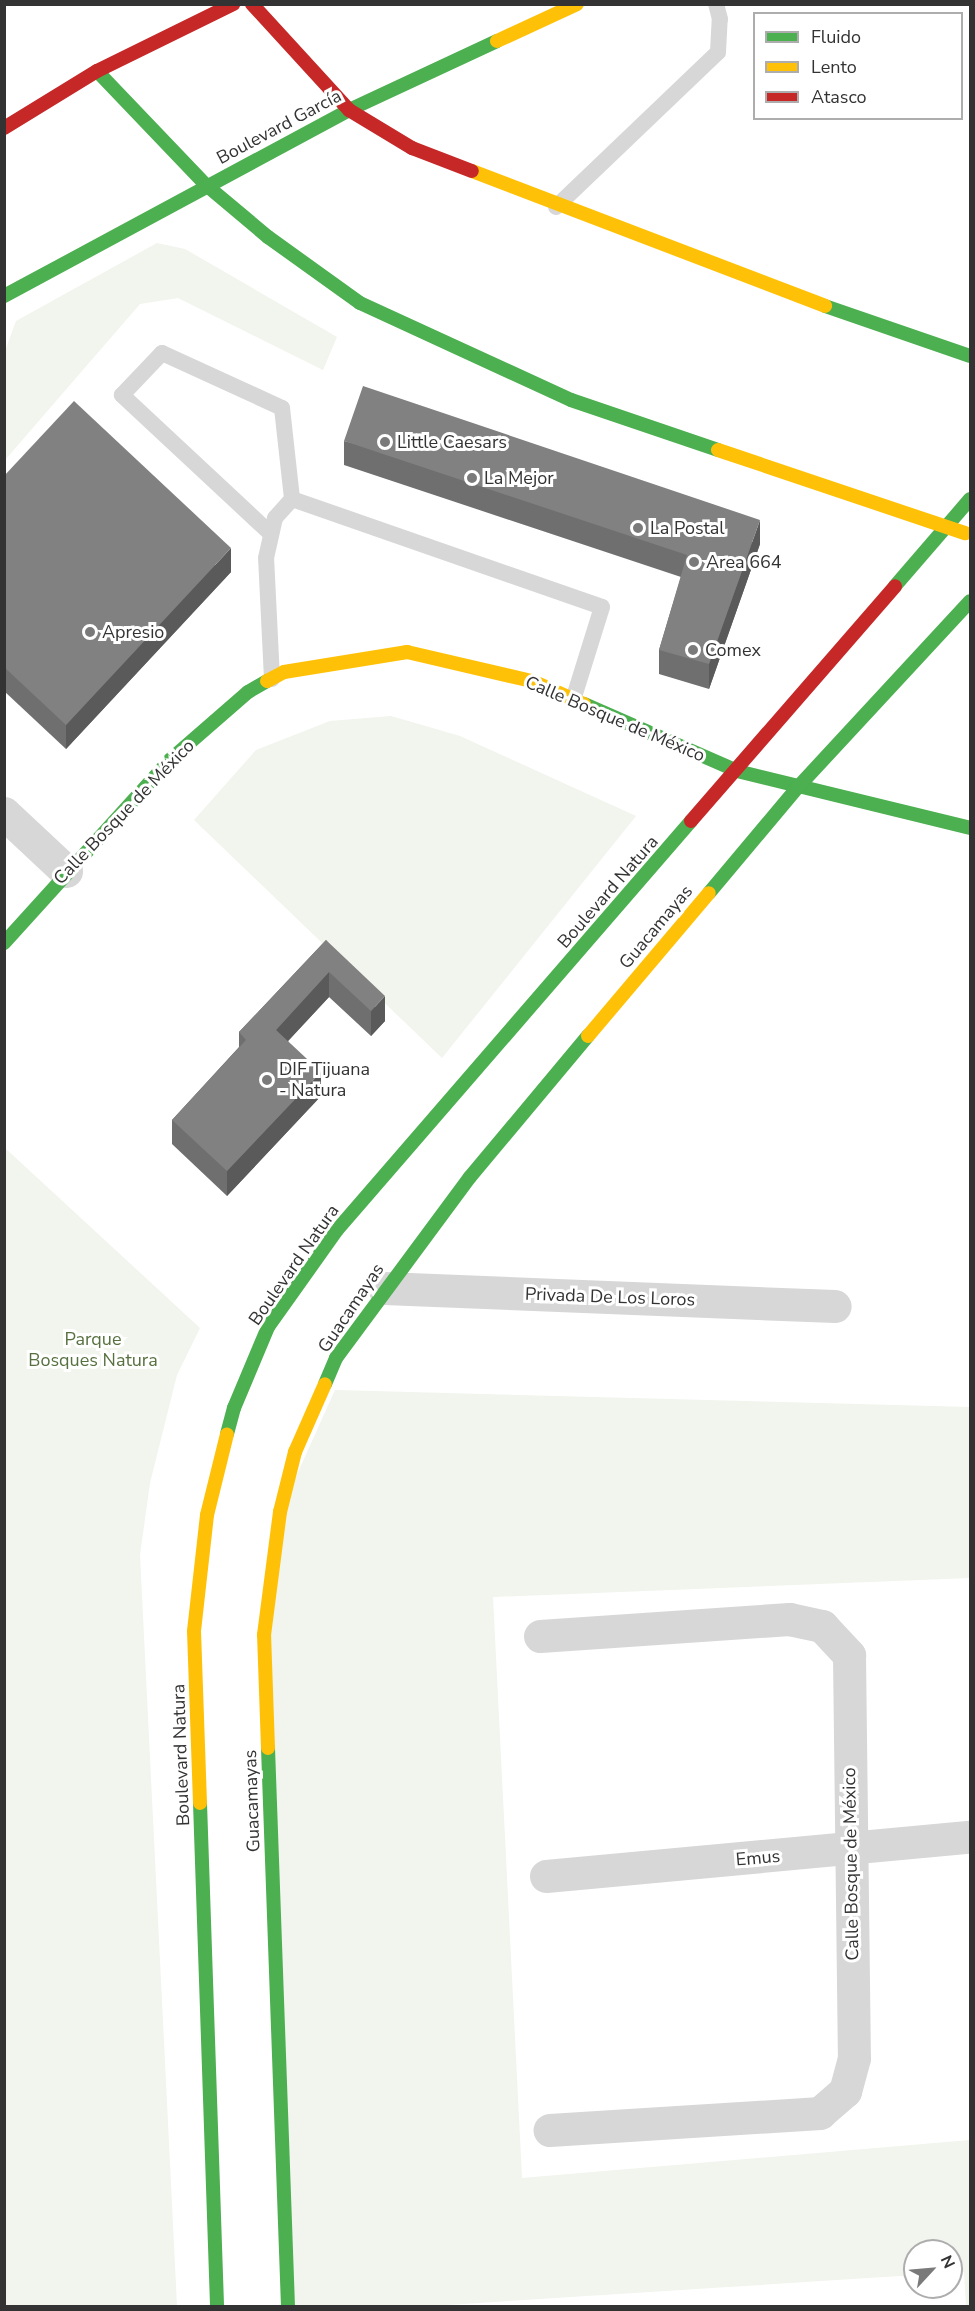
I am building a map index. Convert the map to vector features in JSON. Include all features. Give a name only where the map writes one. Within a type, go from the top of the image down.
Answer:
[{"type":"street","points":[[4,128],[97,71],[233,4]]},
{"type":"street","points":[[252,4],[349,110],[412,148],[556,207],[750,280],[970,356]]},
{"type":"street","name":"Boulevard García","points":[[4,296],[206,185],[349,110],[577,4]]},
{"type":"street","points":[[97,71],[206,185],[268,237],[360,303],[571,400],[946,528],[970,534]]},
{"type":"street","name":"Boulevard Natura","points":[[218,2307],[194,1631],[207,1515],[234,1408],[268,1327],[337,1230],[737,771],[970,499]]},
{"type":"street","name":"Guacamayas","points":[[288,2307],[264,1635],[280,1512],[295,1452],[336,1358],[384,1288],[470,1177],[798,787],[970,601]]},
{"type":"street","name":"Calle Bosque de México","points":[[4,943],[66,871],[171,759],[248,692],[284,672],[407,652],[532,681],[737,771],[970,828]]},
{"type":"street","points":[[4,813],[66,871]]},
{"type":"street","name":"Privada De Los Loros","points":[[384,1288],[835,1306]]},
{"type":"street","name":"Calle Bosque de México","points":[[540,1636],[789,1619],[822,1626],[849,1655],[854,2058],[845,2091],[820,2113],[550,2130]]},
{"type":"street","name":"Emus","points":[[546,1876],[850,1850],[970,1836]]},
{"type":"lane","points":[[556,207],[718,52],[720,19],[716,4]]},
{"type":"lane","points":[[271,534],[122,395],[162,353],[282,408],[292,499],[275,518],[266,558],[272,679]]},
{"type":"lane","points":[[292,499],[602,608],[573,700]]},
{"type":"green space","points":[[157,243],[185,249],[337,337],[323,370],[178,298],[140,304],[5,460],[5,351],[16,321]]},
{"type":"green space","points":[[391,716],[460,736],[636,816],[442,1058],[194,820],[256,750],[330,721]]},
{"type":"green space","name":"Parque Bosques Natura","points":[[5,1148],[200,1328],[177,1375],[150,1483],[140,1555],[177,2306],[5,2306]]},
{"type":"green space","points":[[335,1390],[970,1407],[970,1578],[493,1597],[522,2178],[970,2140],[970,2306],[966,2306],[963,2239],[903,2239],[903,2276],[432,2306],[288,2306],[264,1635],[280,1512]]},
{"type":"building","name":"Area 664","points":[[363,386],[760,520],[709,664],[659,650],[687,555],[344,441]]},
{"type":"building","name":"Apresio","points":[[74,401],[231,548],[66,725],[4,667],[4,476]]},
{"type":"building","points":[[326,940],[385,996],[371,1011],[329,972],[276,1030],[321,1072],[227,1171],[172,1120],[246,1040],[239,1032]]},
{"type":"traffic: fast","points":[[4,296],[349,110],[497,41]]},
{"type":"traffic: fast","points":[[97,71],[206,185],[268,237],[360,303],[571,400],[718,450]]},
{"type":"traffic: fast","points":[[825,306],[970,356]]},
{"type":"traffic: fast","points":[[895,586],[970,499]]},
{"type":"traffic: fast","points":[[709,893],[798,787],[970,601]]},
{"type":"traffic: fast","points":[[4,943],[171,759],[248,692],[267,681]]},
{"type":"traffic: fast","points":[[584,704],[737,771],[970,828]]},
{"type":"traffic: fast","points":[[227,1434],[234,1408],[268,1327],[337,1230],[691,821]]},
{"type":"traffic: fast","points":[[325,1384],[336,1358],[470,1177],[588,1036]]},
{"type":"traffic: fast","points":[[268,1748],[288,2306]]},
{"type":"traffic: fast","points":[[200,1803],[217,2306]]},
{"type":"traffic: slow","points":[[497,41],[577,4]]},
{"type":"traffic: slow","points":[[472,171],[825,306]]},
{"type":"traffic: slow","points":[[718,450],[965,533]]},
{"type":"traffic: slow","points":[[267,681],[284,672],[407,652],[532,681],[584,704]]},
{"type":"traffic: slow","points":[[588,1036],[709,893]]},
{"type":"traffic: slow","points":[[268,1748],[264,1635],[280,1512],[295,1452],[325,1384]]},
{"type":"traffic: slow","points":[[200,1803],[194,1631],[207,1515],[227,1434]]},
{"type":"traffic: jam","points":[[4,128],[97,71],[233,4]]},
{"type":"traffic: jam","points":[[252,4],[349,110],[412,148],[472,171]]},
{"type":"traffic: jam","points":[[691,821],[895,586]]},
{"type":"place","name":"Little Caesars","points":[[385,442]]},
{"type":"place","name":"La Mejor","points":[[472,478]]},
{"type":"place","name":"La Postal","points":[[638,528]]},
{"type":"place","name":"Area 664","points":[[694,562]]},
{"type":"place","name":"Apresio","points":[[90,632]]},
{"type":"place","name":"Comex","points":[[693,650]]},
{"type":"place","name":"DIF Tijuana - Natura","points":[[267,1080]]}]
